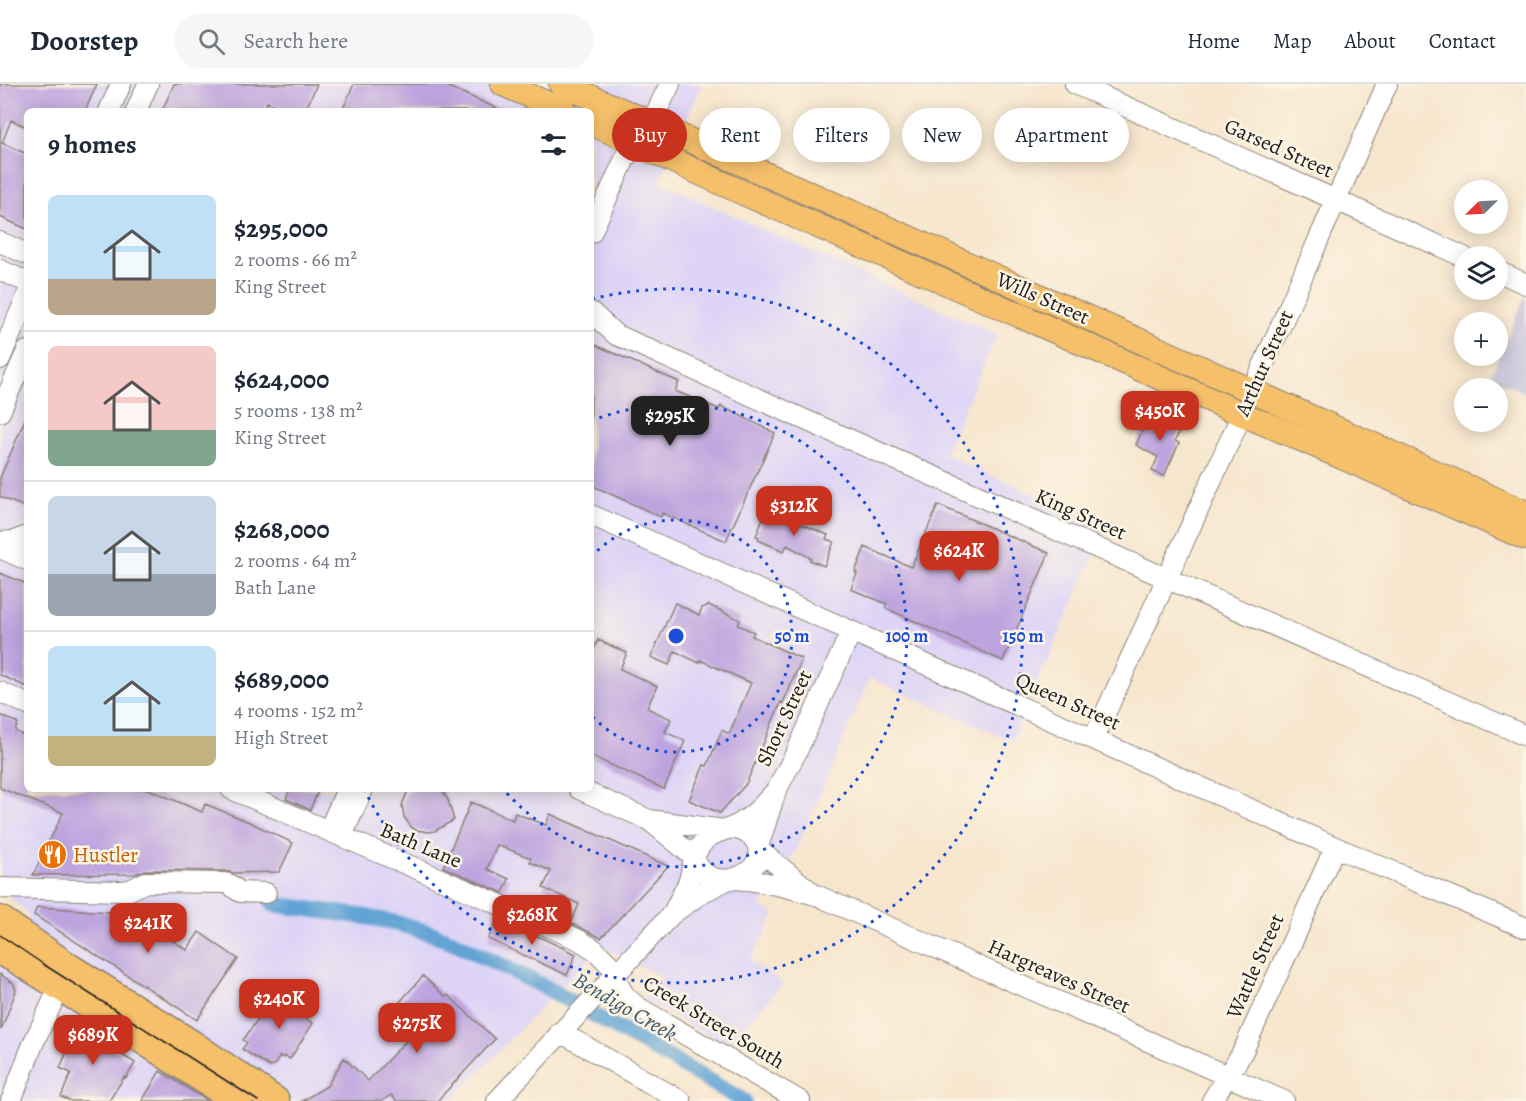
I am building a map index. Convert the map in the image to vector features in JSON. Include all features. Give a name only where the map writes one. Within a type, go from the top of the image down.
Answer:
[{"type":"highway","points":[[0,920],[64,977],[194,1060],[275,1101]]},
{"type":"highway","points":[[0,951],[64,977]]},
{"type":"highway","points":[[194,1060],[238,1101]]},
{"type":"main road","points":[[503,84],[557,108]]},
{"type":"main road","name":"Wills Street","points":[[561,84],[579,102],[612,112]]},
{"type":"main road","name":"Wills Street","points":[[594,124],[612,133]]},
{"type":"main road","name":"Wills Street","points":[[687,139],[1526,513]]},
{"type":"main road","name":"Wills Street","points":[[677,162],[1526,538]]},
{"type":"main road","name":"Arthur Street","points":[[1242,414],[1252,392]]},
{"type":"street","points":[[110,108],[121,84]]},
{"type":"street","points":[[137,108],[147,84]]},
{"type":"street","points":[[658,108],[670,84]]},
{"type":"street","name":"Garsed Street","points":[[1075,84],[1454,253]]},
{"type":"street","name":"Arthur Street","points":[[1252,392],[1387,84]]},
{"type":"street","points":[[594,226],[623,162]]},
{"type":"street","points":[[0,242],[24,253]]},
{"type":"street","points":[[0,270],[24,281]]},
{"type":"street","points":[[1508,276],[1526,284]]},
{"type":"street","points":[[0,359],[24,303]]},
{"type":"street","name":"King Street","points":[[594,315],[616,335],[802,419],[1526,736]]},
{"type":"street","name":"King Street","points":[[594,334],[616,335]]},
{"type":"street","points":[[0,412],[24,358]]},
{"type":"street","name":"Arthur Street","points":[[1094,738],[1242,414]]},
{"type":"street","name":"Queen Street","points":[[594,516],[1335,847],[1526,928]]},
{"type":"street","points":[[0,542],[24,537]]},
{"type":"street","points":[[0,548],[24,558]]},
{"type":"street","name":"Short Street","points":[[758,849],[776,791],[797,751],[851,632]]},
{"type":"street","points":[[0,692],[24,703]]},
{"type":"street","name":"Short Street","points":[[726,829],[746,820],[776,791]]},
{"type":"street","name":"Bath Lane","points":[[238,792],[579,940],[595,950],[616,974]]},
{"type":"street","points":[[586,792],[649,820],[694,858],[707,875],[716,879],[729,879]]},
{"type":"street","points":[[335,833],[356,793]]},
{"type":"street","points":[[356,793],[359,838],[364,846]]},
{"type":"street","points":[[497,1101],[672,914],[710,888],[751,870],[758,858],[758,849],[754,840],[739,829],[649,820]]},
{"type":"street","points":[[672,914],[689,881],[694,858],[700,845],[708,836],[726,829]]},
{"type":"street","name":"Wattle Street","points":[[1212,1101],[1244,1049],[1335,847]]},
{"type":"street","name":"Hargreaves Street","points":[[758,849],[816,895]]},
{"type":"street","name":"Hargreaves Street","points":[[729,879],[758,881],[816,895],[1284,1101]]},
{"type":"street","points":[[0,888],[122,891],[130,890],[146,882],[213,883],[229,884],[240,892],[266,893]]},
{"type":"street","name":"Creek Street South","points":[[616,974],[619,989],[624,996],[641,1009],[800,1101]]},
{"type":"street","points":[[11,1101],[33,1044],[64,977]]},
{"type":"street","points":[[565,1028],[681,1101]]},
{"type":"shaded area","points":[[0,84],[702,84],[687,118],[687,108],[612,108],[612,162],[668,162],[659,182],[997,335],[944,454],[1107,527],[1012,741],[870,678],[797,848],[760,906],[775,914],[750,961],[783,983],[727,1046],[642,999],[662,977],[601,946],[451,1101],[0,1101],[0,963],[29,915],[0,888]]},
{"type":"shaded area","points":[[1526,295],[1526,393],[1508,385],[1508,378],[1490,377],[1495,366],[1508,366],[1508,336]]},
{"type":"building","points":[[0,84],[97,84],[86,108],[24,108],[24,126],[11,120],[2,143],[24,153],[24,228],[0,217]]},
{"type":"building","points":[[174,84],[317,84],[306,108],[281,108],[267,102],[264,108],[163,108]]},
{"type":"building","points":[[354,84],[442,84],[496,108],[343,108]]},
{"type":"building","points":[[594,344],[679,382],[675,391],[719,409],[721,406],[775,433],[726,541],[662,513],[661,517],[594,486]]},
{"type":"building","points":[[1157,417],[1181,428],[1175,441],[1179,443],[1164,476],[1152,471],[1158,457],[1136,445],[1148,418],[1155,421]]},
{"type":"building","points":[[24,422],[24,507],[0,497],[0,478]]},
{"type":"building","points":[[938,505],[1049,553],[1003,661],[885,608],[887,604],[851,589],[865,547],[911,567]]},
{"type":"building","points":[[767,508],[828,535],[826,539],[834,542],[824,566],[787,545],[784,551],[758,540],[759,537],[756,536]]},
{"type":"building","points":[[0,573],[24,583],[24,686],[0,675]]},
{"type":"building","points":[[675,603],[699,615],[702,608],[709,605],[740,620],[738,625],[754,632],[752,636],[802,659],[746,784],[720,813],[689,800],[722,730],[729,734],[751,683],[675,651],[669,665],[651,657]]},
{"type":"building","points":[[598,640],[627,653],[620,669],[657,686],[647,708],[671,719],[665,732],[685,741],[664,789],[594,757],[594,649]]},
{"type":"building","points":[[0,715],[18,723],[15,731],[24,736],[24,792],[155,792],[202,812],[205,804],[293,843],[279,872],[146,870],[135,874],[33,875],[63,813],[0,788]]},
{"type":"building","points":[[289,792],[318,792],[310,810],[286,799]]},
{"type":"building","points":[[443,792],[454,820],[435,831],[416,830],[404,817],[402,805],[407,793]]},
{"type":"building","points":[[471,802],[513,820],[515,813],[546,825],[550,814],[668,866],[601,938],[571,923],[579,904],[543,888],[551,871],[530,862],[531,858],[497,845],[487,869],[509,879],[503,893],[443,867]]},
{"type":"building","points":[[37,907],[152,915],[147,924],[187,950],[199,932],[238,959],[197,1020],[34,915]]},
{"type":"building","points":[[498,918],[576,954],[567,975],[488,939]]},
{"type":"building","points":[[0,974],[14,984],[16,991],[1,1030]]},
{"type":"building","points":[[423,976],[446,997],[448,995],[495,1039],[437,1101],[397,1101],[391,1095],[382,1101],[302,1101],[327,1086],[344,1058],[368,1081],[421,1025],[398,1004]]},
{"type":"building","points":[[276,994],[297,1007],[304,996],[316,1004],[307,1020],[313,1023],[290,1059],[280,1056],[270,1067],[242,1049],[247,1043],[243,1040]]},
{"type":"building","points":[[84,1022],[110,1039],[106,1045],[135,1063],[109,1101],[71,1101],[61,1097],[71,1073],[60,1068],[72,1040],[67,1037],[71,1026]]},
{"type":"building","points":[[160,1071],[208,1101],[142,1101]]},
{"type":"waterway","name":"Bendigo Creek","points":[[273,904],[393,922],[456,943],[547,988],[744,1101]]},
{"type":"tram line","points":[[0,935],[258,1101]]},
{"type":"place","name":"Hustler","points":[[52,855]]}]
